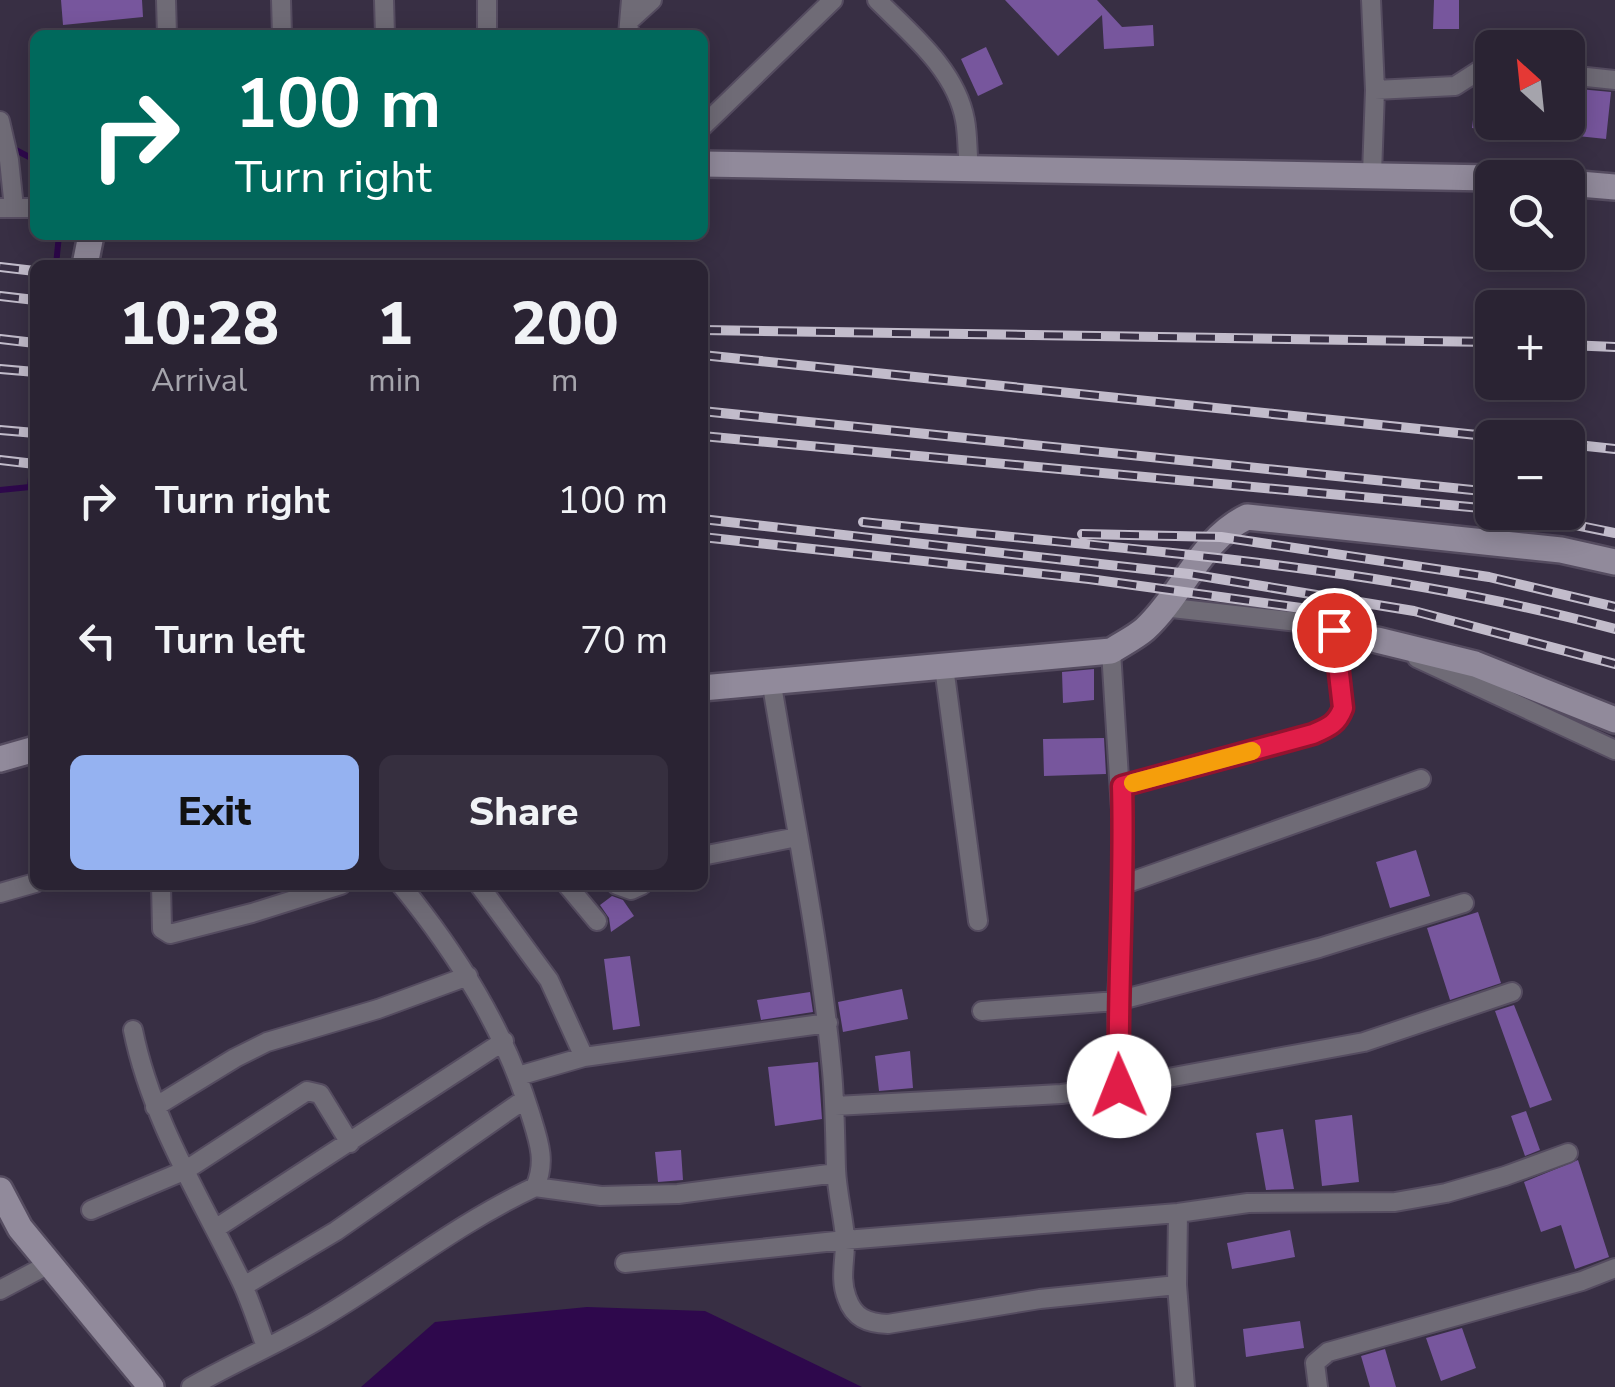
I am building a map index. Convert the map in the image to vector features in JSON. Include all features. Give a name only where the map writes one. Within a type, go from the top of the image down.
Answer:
[{"type":"street","points":[[166,0],[167,30]]},
{"type":"street","points":[[281,0],[282,30]]},
{"type":"street","points":[[384,0],[385,30]]},
{"type":"street","points":[[487,0],[487,30]]},
{"type":"street","points":[[629,28],[631,0]]},
{"type":"street","points":[[629,28],[652,0]]},
{"type":"street","points":[[708,122],[833,0]]},
{"type":"street","points":[[877,0],[930,54],[952,86],[965,121],[968,168]]},
{"type":"street","points":[[1371,0],[1375,90],[1372,174]]},
{"type":"street","points":[[1375,90],[1455,86],[1475,73]]},
{"type":"street","points":[[1585,77],[1615,80]]},
{"type":"street","points":[[0,121],[7,208]]},
{"type":"street","points":[[708,164],[1475,177]]},
{"type":"street","points":[[1585,184],[1615,187]]},
{"type":"street","points":[[708,687],[1112,651],[1144,630],[1232,524],[1247,517],[1561,550],[1615,562]]},
{"type":"street","points":[[1163,608],[1298,622],[1475,664],[1615,720]]},
{"type":"street","points":[[1122,786],[1332,726],[1343,708],[1334,630]]},
{"type":"street","points":[[1377,640],[1615,750]]},
{"type":"street","points":[[1112,651],[1122,786],[1119,1086]]},
{"type":"street","points":[[944,666],[978,921]]},
{"type":"street","points":[[772,679],[828,1023],[836,1106],[836,1173],[845,1240],[845,1293],[860,1318],[888,1324],[1040,1299],[1177,1285]]},
{"type":"street","points":[[0,759],[30,750]]},
{"type":"street","points":[[1122,885],[1420,780]]},
{"type":"street","points":[[708,855],[797,837]]},
{"type":"street","points":[[0,893],[30,884]]},
{"type":"street","points":[[161,890],[162,928],[170,934],[324,890]]},
{"type":"street","points":[[405,890],[468,976],[504,1041],[540,1148],[542,1172],[535,1187]]},
{"type":"street","points":[[483,890],[549,980],[584,1058]]},
{"type":"street","points":[[571,890],[597,921]]},
{"type":"street","points":[[982,1011],[1117,1002],[1319,948],[1464,903]]},
{"type":"street","points":[[155,1107],[267,1042],[378,1009],[468,976]]},
{"type":"street","points":[[836,1106],[1061,1094],[1119,1086],[1364,1042],[1512,992]]},
{"type":"street","points":[[518,1076],[584,1058],[828,1023]]},
{"type":"street","points":[[133,1030],[155,1107],[244,1286],[266,1347]]},
{"type":"street","points":[[215,1229],[504,1041]]},
{"type":"street","points":[[91,1210],[186,1170],[307,1091],[320,1094],[350,1143]]},
{"type":"street","points":[[244,1286],[336,1231],[525,1098]]},
{"type":"street","points":[[625,1263],[1282,1201],[1395,1202],[1490,1180],[1568,1153]]},
{"type":"street","points":[[191,1387],[314,1322],[489,1209],[535,1187],[601,1196],[678,1194],[836,1173]]},
{"type":"street","points":[[0,1190],[20,1228],[151,1387]]},
{"type":"street","points":[[1178,1212],[1179,1348],[1185,1387]]},
{"type":"street","points":[[0,1290],[50,1264]]},
{"type":"street","points":[[1318,1387],[1315,1363],[1328,1352],[1582,1281],[1615,1268]]},
{"type":"shaded area","points":[[587,1307],[705,1311],[862,1387],[361,1387],[435,1322]]},
{"type":"building","points":[[61,0],[142,0],[143,17],[63,25]]},
{"type":"building","points":[[1005,0],[1097,0],[1122,27],[1153,25],[1154,46],[1104,49],[1102,15],[1058,56]]},
{"type":"building","points":[[1434,0],[1459,0],[1459,29],[1433,29]]},
{"type":"building","points":[[986,47],[1003,84],[978,96],[961,59]]},
{"type":"building","points":[[1585,90],[1611,92],[1606,139],[1585,137]]},
{"type":"building","points":[[1094,669],[1094,700],[1063,703],[1062,672]]},
{"type":"building","points":[[1104,738],[1106,774],[1044,776],[1043,739]]},
{"type":"building","points":[[1416,850],[1430,896],[1390,908],[1376,862]]},
{"type":"building","points":[[612,896],[623,900],[634,916],[611,932],[609,918],[600,905]]},
{"type":"building","points":[[1478,912],[1501,983],[1450,1000],[1427,928]]},
{"type":"building","points":[[630,956],[640,1026],[613,1030],[604,959]]},
{"type":"building","points":[[902,989],[908,1019],[843,1032],[838,1002]]},
{"type":"building","points":[[810,992],[813,1012],[761,1020],[757,1000]]},
{"type":"building","points":[[1514,1005],[1552,1100],[1530,1108],[1495,1011]]},
{"type":"building","points":[[910,1051],[913,1088],[879,1091],[875,1056]]},
{"type":"building","points":[[818,1062],[822,1119],[775,1126],[768,1067]]},
{"type":"building","points":[[1526,1111],[1540,1150],[1525,1156],[1511,1116]]},
{"type":"building","points":[[1352,1115],[1359,1182],[1322,1186],[1315,1120]]},
{"type":"building","points":[[1283,1129],[1294,1189],[1266,1190],[1256,1133]]},
{"type":"building","points":[[681,1150],[683,1180],[658,1182],[655,1152]]},
{"type":"building","points":[[1578,1160],[1609,1257],[1575,1269],[1561,1225],[1541,1232],[1524,1182]]},
{"type":"building","points":[[1290,1230],[1295,1257],[1232,1269],[1227,1243]]},
{"type":"building","points":[[1300,1321],[1304,1348],[1246,1357],[1243,1329]]},
{"type":"building","points":[[1462,1328],[1476,1368],[1441,1381],[1426,1338]]},
{"type":"building","points":[[1385,1349],[1396,1387],[1370,1387],[1361,1356]]},
{"type":"waterway","points":[[10,147],[30,157]]},
{"type":"waterway","points":[[56,260],[58,240]]},
{"type":"waterway","points":[[0,490],[30,487]]},
{"type":"railway","points":[[0,267],[30,270]]},
{"type":"railway","points":[[0,296],[30,299]]},
{"type":"railway","points":[[708,330],[1475,342]]},
{"type":"railway","points":[[0,339],[30,342]]},
{"type":"railway","points":[[1585,346],[1615,347]]},
{"type":"railway","points":[[708,356],[1475,435]]},
{"type":"railway","points":[[0,369],[30,372]]},
{"type":"railway","points":[[708,412],[1475,490]]},
{"type":"railway","points":[[0,430],[30,433]]},
{"type":"railway","points":[[708,437],[1475,507]]},
{"type":"railway","points":[[1585,446],[1615,449]]},
{"type":"railway","points":[[0,460],[30,463]]},
{"type":"railway","points":[[708,520],[1189,574],[1414,611],[1615,664]]},
{"type":"railway","points":[[863,522],[1336,573],[1430,588],[1615,629]]},
{"type":"railway","points":[[1585,527],[1615,533]]},
{"type":"railway","points":[[1082,534],[1221,537],[1489,577],[1615,607]]},
{"type":"railway","points":[[708,538],[1089,579],[1338,613]]},
{"type":"slow traffic","points":[[1133,783],[1252,751]]},
{"type":"route","points":[[1119,1086],[1122,786],[1332,726],[1343,708],[1334,630]]}]
